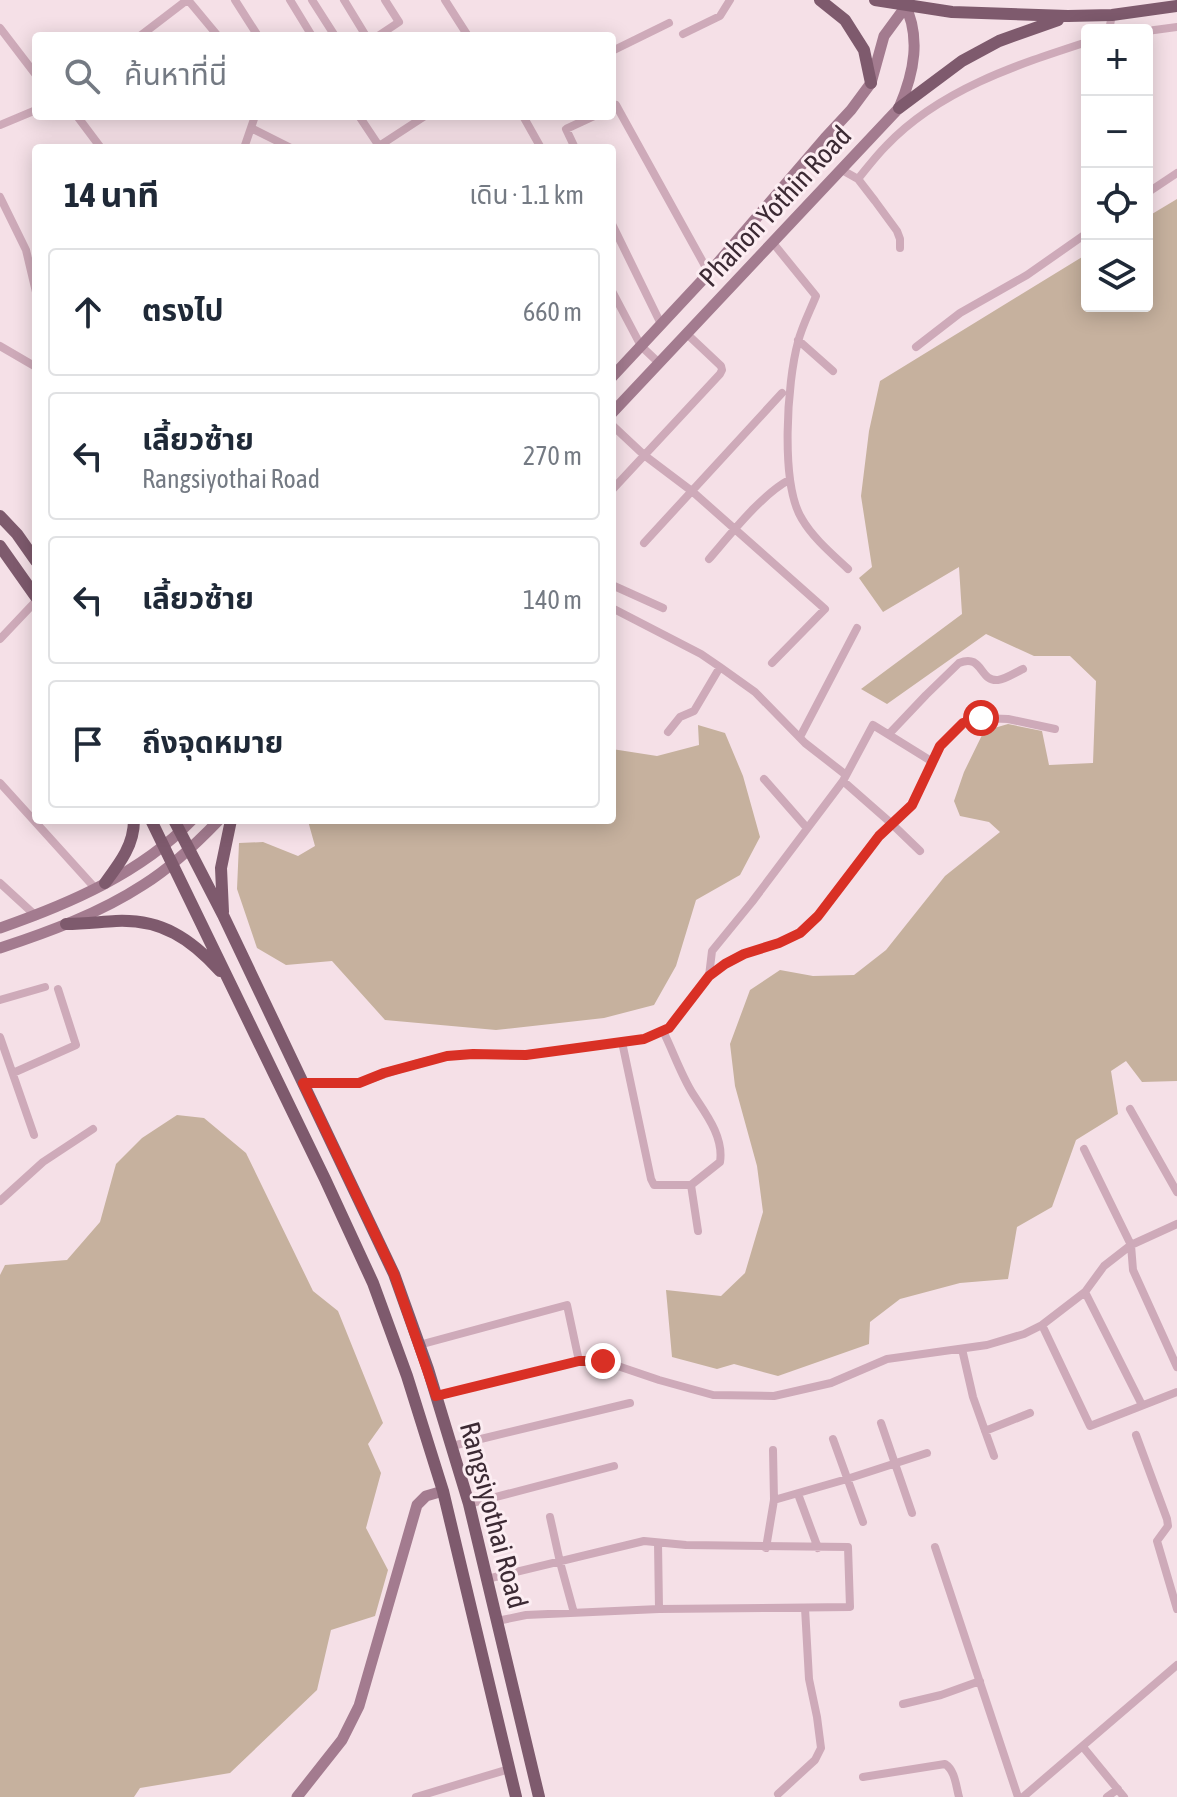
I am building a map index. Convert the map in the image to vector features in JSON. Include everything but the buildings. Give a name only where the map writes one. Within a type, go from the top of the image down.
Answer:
[{"type":"main road","points":[[820,0],[845,20],[852,30],[864,50],[871,83]]},
{"type":"main road","points":[[875,0],[906,2],[952,12],[1068,16],[1112,15],[1177,6]]},
{"type":"main road","name":"Phahon Yothin Road","points":[[616,373],[709,273],[851,110],[871,83],[884,36],[906,2]]},
{"type":"main road","name":"Phahon Yothin Road","points":[[616,409],[899,108],[915,60],[913,26],[906,2]]},
{"type":"main road","points":[[899,108],[974,54],[999,41],[1068,16]]},
{"type":"main road","points":[[0,516],[32,555]]},
{"type":"main road","points":[[0,547],[32,593]]},
{"type":"main road","points":[[100,886],[119,864],[133,839],[134,824]]},
{"type":"main road","name":"Rangsiyothai Road","points":[[153,824],[373,1283],[407,1376],[443,1491],[516,1797]]},
{"type":"main road","name":"Rangsiyothai Road","points":[[176,824],[223,915],[394,1274],[469,1504],[539,1797]]},
{"type":"main road","points":[[0,928],[36,916],[131,870],[164,847],[188,824]]},
{"type":"main road","points":[[0,948],[66,924],[141,886],[189,851],[215,824]]},
{"type":"main road","points":[[223,915],[221,868],[230,824]]},
{"type":"main road","points":[[66,924],[119,921],[167,928],[203,953],[230,982]]},
{"type":"main road","points":[[297,1797],[342,1740],[359,1706],[417,1505],[426,1496],[443,1491]]},
{"type":"main road","points":[[498,1721],[520,1716]]},
{"type":"street","points":[[170,0],[177,8]]},
{"type":"street","points":[[145,32],[188,0],[215,32]]},
{"type":"street","points":[[235,0],[255,32]]},
{"type":"street","points":[[290,0],[310,32]]},
{"type":"street","points":[[312,0],[332,32]]},
{"type":"street","points":[[344,0],[364,32]]},
{"type":"street","points":[[384,32],[399,22],[385,0]]},
{"type":"street","points":[[445,0],[462,32]]},
{"type":"street","points":[[683,34],[720,16],[730,0]]},
{"type":"street","points":[[1110,24],[1112,15]]},
{"type":"street","points":[[616,49],[669,23]]},
{"type":"street","points":[[1153,30],[1177,27]]},
{"type":"street","points":[[0,28],[32,70]]},
{"type":"street","points":[[858,179],[887,145],[923,114],[957,93],[1021,64],[1081,44]]},
{"type":"street","points":[[616,105],[709,273]]},
{"type":"street","points":[[0,125],[32,112]]},
{"type":"street","points":[[80,120],[98,144]]},
{"type":"street","points":[[245,144],[254,120]]},
{"type":"street","points":[[362,120],[377,144]]},
{"type":"street","points":[[383,144],[419,120]]},
{"type":"street","points":[[525,120],[539,144]]},
{"type":"street","points":[[573,144],[566,129],[585,120]]},
{"type":"street","points":[[251,128],[283,144]]},
{"type":"street","points":[[842,170],[858,179],[897,231],[900,248]]},
{"type":"street","points":[[1153,189],[1177,173]]},
{"type":"street","points":[[0,197],[26,250],[32,275]]},
{"type":"street","points":[[616,232],[661,324]]},
{"type":"street","points":[[916,347],[960,313],[1027,275],[1081,237]]},
{"type":"street","points":[[773,243],[816,296],[798,340],[789,400],[789,480],[802,520],[848,569]]},
{"type":"street","points":[[616,299],[641,346],[659,363]]},
{"type":"street","points":[[616,486],[722,370],[715,358],[687,334]]},
{"type":"street","points":[[798,340],[833,371]]},
{"type":"street","points":[[0,346],[32,365]]},
{"type":"street","points":[[644,543],[782,393]]},
{"type":"street","points":[[616,429],[825,609],[772,663]]},
{"type":"street","points":[[709,559],[778,486],[789,480]]},
{"type":"street","points":[[616,587],[663,608]]},
{"type":"street","points":[[0,639],[32,603]]},
{"type":"street","points":[[616,610],[701,654],[755,692],[920,851]]},
{"type":"street","points":[[800,737],[857,628]]},
{"type":"street","points":[[889,734],[959,663],[974,661],[994,680],[1023,669]]},
{"type":"street","points":[[668,732],[680,717],[694,711],[720,667]]},
{"type":"street","points":[[303,1083],[359,1083],[447,1056],[526,1055],[644,1039],[663,1031],[669,1028],[709,976],[725,964],[800,933],[818,916],[879,836],[912,805],[940,746],[963,723],[981,718],[1008,719],[1055,729]]},
{"type":"street","points":[[709,976],[712,951],[845,778],[873,725],[931,761]]},
{"type":"street","points":[[764,779],[807,828]]},
{"type":"street","points":[[0,783],[32,816]]},
{"type":"street","points":[[40,824],[100,886]]},
{"type":"street","points":[[0,883],[36,916]]},
{"type":"street","points":[[0,1000],[45,987]]},
{"type":"street","points":[[13,1073],[76,1045],[58,989]]},
{"type":"street","points":[[622,1042],[651,1179],[654,1185],[691,1185],[720,1162],[721,1153],[712,1121],[693,1093],[663,1031]]},
{"type":"street","points":[[0,1037],[34,1135]]},
{"type":"street","points":[[1130,1109],[1177,1192]]},
{"type":"street","points":[[0,1201],[43,1162],[93,1129]]},
{"type":"street","points":[[1084,1149],[1131,1245],[1133,1270],[1177,1367]]},
{"type":"street","points":[[691,1185],[698,1231]]},
{"type":"street","points":[[436,1396],[579,1361],[603,1361],[713,1395],[774,1396],[831,1383],[887,1359],[987,1345],[1024,1334],[1042,1325],[1085,1292],[1104,1266],[1131,1245],[1177,1224]]},
{"type":"street","points":[[1085,1292],[1142,1405]]},
{"type":"street","points":[[419,1345],[567,1305],[579,1361]]},
{"type":"street","points":[[1042,1325],[1090,1426],[1177,1392]]},
{"type":"street","points":[[962,1349],[973,1397],[994,1456]]},
{"type":"street","points":[[452,1446],[630,1403]]},
{"type":"street","points":[[985,1431],[1030,1413]]},
{"type":"street","points":[[881,1423],[912,1513]]},
{"type":"street","points":[[1136,1435],[1167,1519],[1168,1526],[1157,1541],[1177,1609]]},
{"type":"street","points":[[833,1439],[863,1522]]},
{"type":"street","points":[[766,1548],[774,1500],[773,1450]]},
{"type":"street","points":[[774,1500],[927,1453]]},
{"type":"street","points":[[469,1504],[614,1466]]},
{"type":"street","points":[[798,1494],[818,1548]]},
{"type":"street","points":[[550,1517],[574,1613]]},
{"type":"street","points":[[487,1579],[644,1541],[766,1548],[848,1547],[850,1607],[659,1609],[526,1615],[497,1621]]},
{"type":"street","points":[[658,1543],[659,1609]]},
{"type":"street","points":[[935,1547],[1020,1797],[1177,1665]]},
{"type":"street","points":[[778,1794],[815,1760],[821,1748],[809,1679],[805,1608]]},
{"type":"street","points":[[903,1704],[980,1681]]},
{"type":"street","points":[[1083,1747],[1124,1797]]},
{"type":"street","points":[[863,1777],[945,1764],[952,1771],[959,1797]]},
{"type":"street","points":[[416,1797],[509,1769]]},
{"type":"street","points":[[1107,1797],[1118,1789]]},
{"type":"shaded area","points":[[1177,199],[1177,1081],[1142,1082],[1126,1061],[1111,1071],[1118,1114],[1076,1140],[1052,1207],[1017,1227],[1008,1279],[960,1283],[900,1299],[870,1322],[869,1344],[778,1376],[734,1364],[717,1369],[672,1357],[666,1290],[721,1296],[745,1273],[763,1212],[757,1166],[735,1086],[730,1044],[750,990],[780,970],[813,976],[854,975],[886,950],[945,876],[1000,832],[989,822],[960,816],[954,801],[984,731],[1008,724],[1042,731],[1049,765],[1093,763],[1096,681],[1070,656],[1034,656],[986,634],[887,704],[861,689],[962,614],[959,567],[883,612],[859,578],[872,567],[861,496],[869,431],[880,381],[1081,258],[1081,312],[1153,312],[1153,213]]},
{"type":"shaded area","points":[[698,725],[725,733],[743,776],[760,837],[740,875],[696,900],[676,966],[654,1005],[604,1018],[496,1030],[385,1020],[332,961],[286,965],[257,948],[237,889],[239,843],[263,842],[298,856],[315,846],[309,824],[616,824],[616,750],[657,756],[699,745]]},
{"type":"shaded area","points":[[177,1115],[204,1118],[246,1153],[313,1291],[338,1311],[383,1423],[368,1444],[381,1473],[366,1528],[388,1570],[375,1616],[331,1630],[317,1690],[230,1773],[140,1788],[134,1797],[0,1797],[0,1275],[5,1265],[67,1260],[100,1222],[116,1164],[142,1138]]},
{"type":"route","points":[[603,1361],[579,1361],[436,1396],[394,1274],[303,1083],[359,1083],[447,1056],[526,1055],[644,1039],[669,1028],[709,976],[744,954],[800,933],[818,916],[879,836],[912,805],[940,746],[963,723],[981,718]]}]
